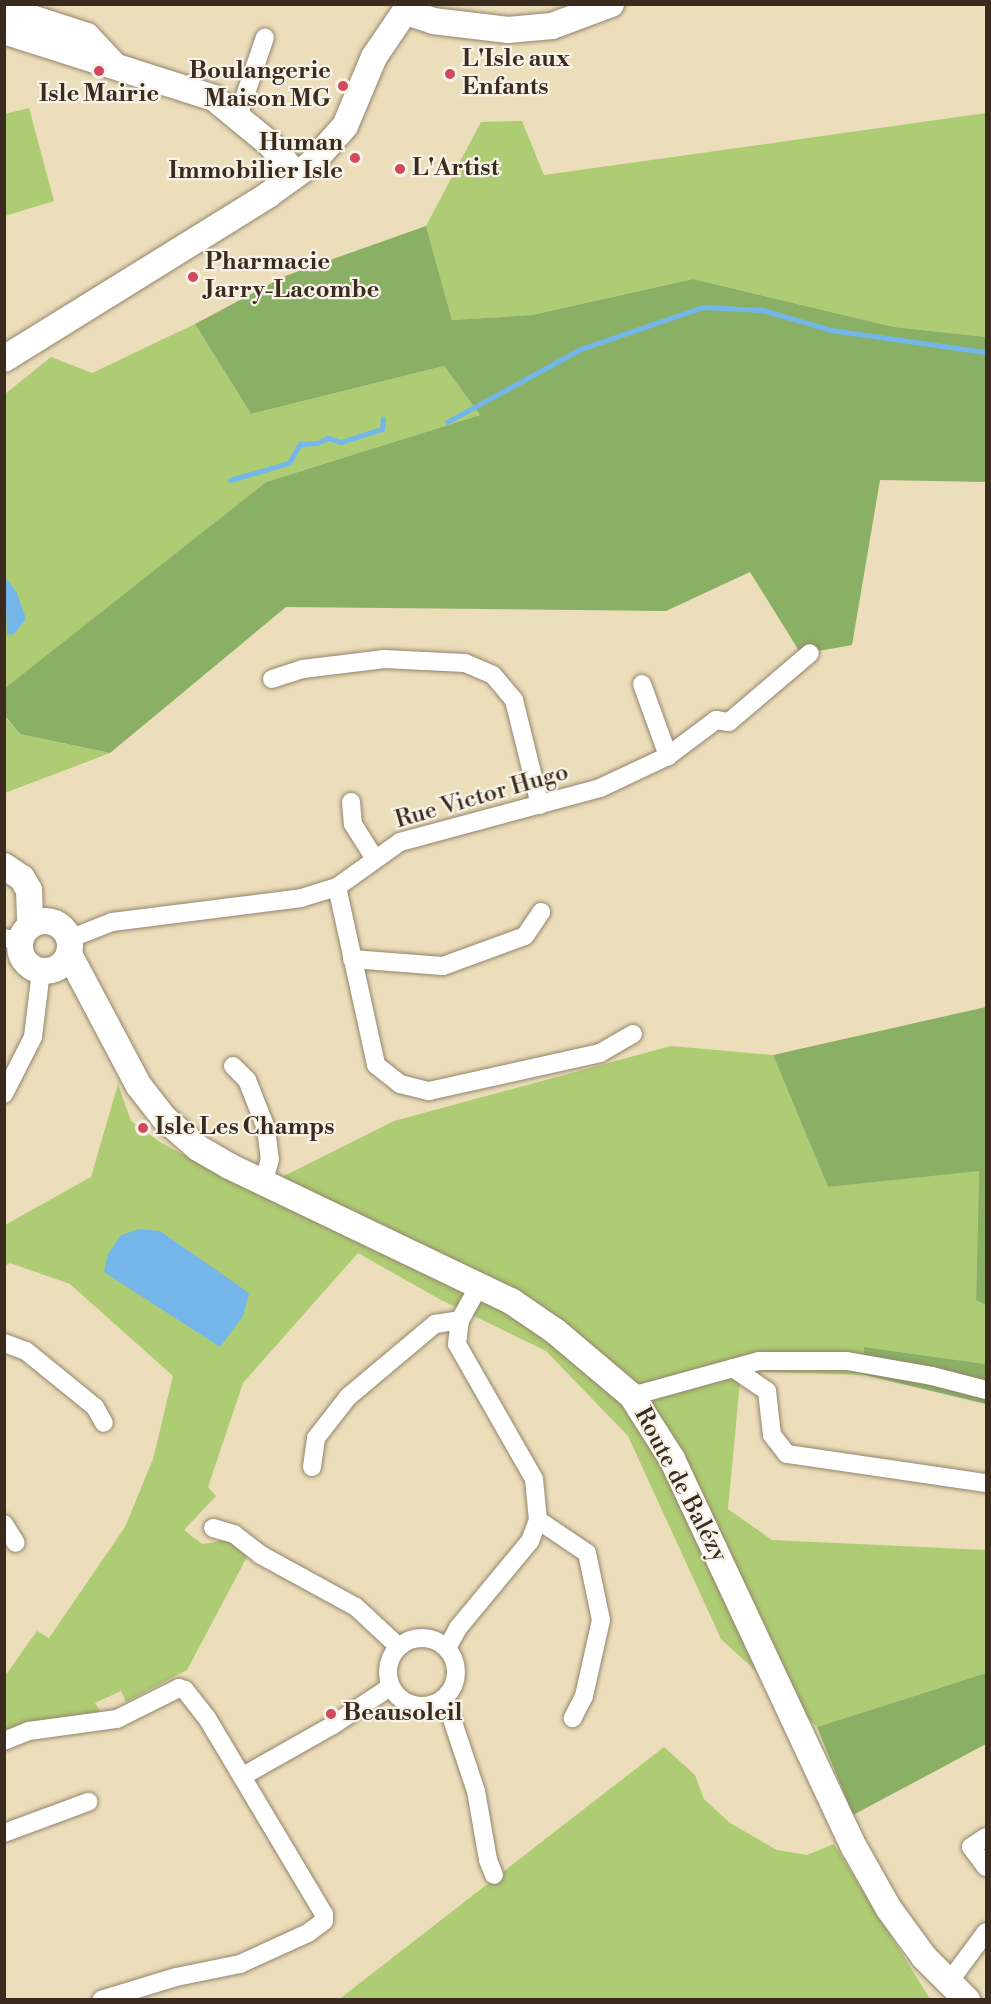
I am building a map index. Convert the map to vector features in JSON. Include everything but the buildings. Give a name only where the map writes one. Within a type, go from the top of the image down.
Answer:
[{"type":"main road","points":[[4,359],[296,175],[323,153],[345,126],[374,57],[408,8],[433,21],[495,29],[552,26],[611,4]]},
{"type":"main road","points":[[4,9],[87,36],[117,68]]},
{"type":"main road","points":[[4,31],[214,99],[238,116],[285,158],[296,175]]},
{"type":"main road","points":[[4,866],[22,878],[32,900],[43,945]]},
{"type":"main road","name":"Route de Balézy","points":[[43,945],[92,996],[139,1086],[164,1118],[198,1148],[263,1183],[480,1284],[555,1331],[632,1396],[672,1459],[854,1847],[889,1909],[924,1957],[958,1991]]},
{"type":"street","points":[[238,116],[265,37]]},
{"type":"street","name":"Rue Victor Hugo","points":[[43,945],[112,922],[301,898],[337,887],[374,858],[400,842],[600,788],[668,756],[716,720],[729,722],[810,653]]},
{"type":"street","points":[[272,679],[303,669],[384,659],[465,663],[494,675],[514,700],[540,805]]},
{"type":"street","points":[[642,684],[668,756]]},
{"type":"street","points":[[351,802],[353,824],[374,858]]},
{"type":"street","points":[[337,887],[376,1065],[400,1084],[429,1091],[600,1053],[633,1035]]},
{"type":"street","points":[[351,959],[443,966],[525,936],[541,912]]},
{"type":"street","points":[[4,1094],[33,1037],[43,945]]},
{"type":"street","points":[[233,1066],[247,1080],[266,1128],[270,1159],[263,1183]]},
{"type":"street","points":[[447,1648],[458,1628],[530,1541],[538,1520],[534,1479],[457,1344],[460,1320],[480,1284]]},
{"type":"street","points":[[312,1467],[316,1438],[348,1397],[435,1324],[460,1320]]},
{"type":"street","points":[[4,1343],[26,1351],[94,1407],[104,1424]]},
{"type":"street","points":[[632,1396],[759,1361],[847,1362],[932,1376],[987,1390]]},
{"type":"street","points":[[733,1368],[767,1390],[772,1435],[786,1454],[987,1483]]},
{"type":"street","points":[[538,1520],[587,1553],[601,1620],[584,1696],[573,1718]]},
{"type":"street","points":[[4,1524],[16,1543]]},
{"type":"street","points":[[213,1528],[234,1534],[261,1556],[356,1607],[398,1647]]},
{"type":"street","points":[[414,1638],[432,1638],[447,1648],[455,1664],[455,1682],[445,1698],[431,1705],[415,1706],[400,1699],[390,1687],[387,1665],[398,1647],[414,1638]]},
{"type":"street","points":[[243,1776],[333,1725],[390,1687]]},
{"type":"street","points":[[4,1741],[29,1731],[117,1719],[179,1688],[207,1718],[324,1914],[324,1921],[283,1947],[240,1964],[176,1977],[101,2000]]},
{"type":"street","points":[[445,1698],[477,1791],[488,1860],[494,1875]]},
{"type":"street","points":[[4,1833],[88,1802]]},
{"type":"street","points":[[987,1837],[971,1847],[987,1867]]},
{"type":"street","points":[[958,1991],[987,1932]]},
{"type":"green space","points":[[29,108],[54,201],[5,216],[5,114]]},
{"type":"green space","points":[[986,113],[986,337],[894,327],[693,279],[532,315],[452,320],[426,226],[481,122],[522,121],[544,175]]},
{"type":"green space","points":[[426,226],[452,320],[532,315],[693,279],[894,327],[986,337],[986,482],[880,480],[852,645],[801,654],[750,572],[666,611],[286,607],[110,753],[20,734],[5,716],[4,689],[266,482],[480,415],[444,366],[251,414],[195,324],[285,276]]},
{"type":"green space","points":[[195,324],[251,414],[444,366],[480,415],[266,482],[5,689],[5,394],[51,357],[92,373]]},
{"type":"green space","points":[[4,716],[20,734],[110,753],[5,793]]},
{"type":"green space","points":[[986,1007],[986,1305],[976,1300],[979,1171],[828,1187],[773,1055]]},
{"type":"green space","points":[[671,1046],[773,1055],[828,1187],[979,1170],[976,1299],[986,1305],[986,1364],[864,1347],[865,1375],[741,1371],[728,1509],[772,1540],[986,1550],[986,1673],[817,1727],[721,1639],[628,1436],[546,1351],[441,1300],[358,1253],[243,1383],[208,1487],[216,1496],[184,1530],[202,1544],[228,1540],[247,1557],[187,1670],[126,1702],[121,1691],[95,1703],[101,1712],[15,1726],[5,1734],[5,1676],[37,1631],[49,1638],[125,1527],[153,1459],[173,1376],[70,1284],[10,1263],[5,1266],[5,1225],[91,1177],[118,1084],[131,1121],[160,1142],[252,1192],[394,1121]]},
{"type":"green space","points":[[864,1347],[986,1364],[986,1404],[865,1375]]},
{"type":"green space","points":[[986,1673],[986,1744],[853,1815],[817,1727]]},
{"type":"green space","points":[[664,1747],[695,1775],[704,1799],[730,1823],[777,1850],[807,1855],[834,1844],[930,1999],[338,2000]]},
{"type":"water","points":[[5,577],[17,593],[26,619],[14,634],[7,635]]},
{"type":"water","points":[[139,1229],[160,1231],[249,1293],[243,1316],[220,1347],[104,1272],[108,1254],[121,1235]]},
{"type":"waterway","points":[[447,422],[581,349],[703,307],[763,310],[831,330],[986,352]]},
{"type":"waterway","points":[[230,480],[289,463],[300,444],[317,443],[328,438],[341,442],[382,429],[383,419]]},
{"type":"place","name":"Isle Mairie","points":[[99,71]]},
{"type":"place","name":"L'Isle aux Enfants","points":[[450,74]]},
{"type":"place","name":"Boulangerie Maison MG","points":[[343,86]]},
{"type":"place","name":"Human Immobilier Isle","points":[[355,158]]},
{"type":"place","name":"L'Artist","points":[[400,169]]},
{"type":"place","name":"Pharmacie Jarry-Lacombe","points":[[193,277]]},
{"type":"place","name":"Isle Les Champs","points":[[143,1128]]},
{"type":"place","name":"Beausoleil","points":[[331,1714]]}]
